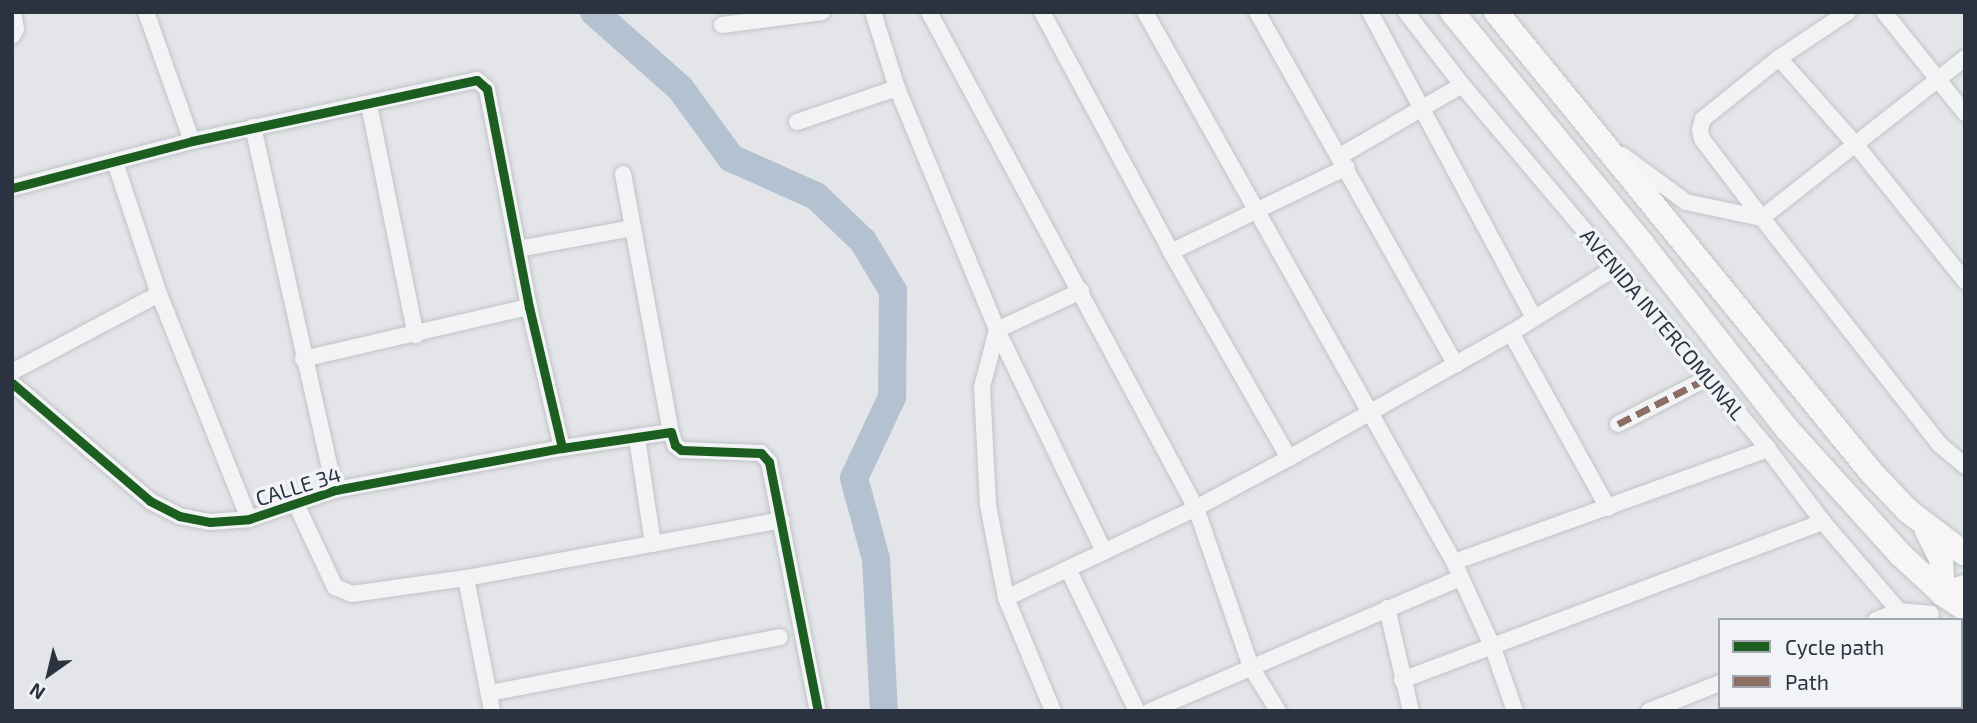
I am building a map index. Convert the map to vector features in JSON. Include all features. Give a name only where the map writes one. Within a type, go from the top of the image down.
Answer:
[{"type":"main road","name":"AVENIDA INTERCOMUNAL","points":[[1452,12],[1644,246],[1787,429],[1942,604],[1965,609]]},
{"type":"main road","points":[[1496,12],[1871,472],[1923,524],[1965,554]]},
{"type":"main road","points":[[1923,524],[1941,559],[1942,604]]},
{"type":"street","points":[[12,37],[16,29],[13,12]]},
{"type":"street","points":[[146,12],[192,141]]},
{"type":"street","points":[[722,25],[822,12]]},
{"type":"street","points":[[873,12],[897,88],[997,330],[1104,551]]},
{"type":"street","points":[[929,12],[1196,508],[1251,667],[1278,711]]},
{"type":"street","points":[[1042,12],[1171,252],[1289,458]]},
{"type":"street","points":[[1145,12],[1454,562],[1493,648],[1515,711]]},
{"type":"street","points":[[1257,12],[1455,365]]},
{"type":"street","points":[[1370,12],[1534,318]]},
{"type":"street","name":"AVENIDA INTERCOMUNAL","points":[[1406,12],[1462,85],[1768,449],[1823,522],[1899,611],[1942,604]]},
{"type":"street","points":[[1848,12],[1779,58],[1703,120],[1700,130],[1702,139],[1939,444],[1965,466]]},
{"type":"street","points":[[1884,12],[1965,113]]},
{"type":"street","points":[[1779,58],[1856,145],[1965,281]]},
{"type":"street","points":[[1602,139],[1686,202],[1762,218],[1965,58]]},
{"type":"street","points":[[12,188],[192,141],[477,80],[487,89],[530,307],[562,448]]},
{"type":"street","points":[[1171,252],[1259,212],[1343,162],[1462,85]]},
{"type":"street","points":[[797,122],[897,88]]},
{"type":"street","points":[[369,105],[416,334]]},
{"type":"street","points":[[253,127],[303,359],[335,490]]},
{"type":"street","points":[[115,162],[159,293],[249,519]]},
{"type":"street","points":[[623,174],[671,432],[681,450],[761,453],[766,456],[782,520],[817,711]]},
{"type":"street","points":[[518,249],[632,228]]},
{"type":"street","points":[[1006,598],[1196,508],[1289,458],[1511,333],[1615,268]]},
{"type":"street","points":[[997,330],[1081,291]]},
{"type":"street","points":[[12,372],[159,293]]},
{"type":"street","points":[[303,359],[530,307]]},
{"type":"street","points":[[997,330],[982,387],[988,505],[1006,598],[1053,711]]},
{"type":"street","points":[[1511,333],[1608,508]]},
{"type":"street","points":[[1618,424],[1708,378]]},
{"type":"street","name":"CALLE 34","points":[[12,383],[150,501],[179,516],[210,523],[249,519],[335,490],[562,448],[671,432]]},
{"type":"street","points":[[637,438],[653,544]]},
{"type":"street","points":[[1454,562],[1768,449]]},
{"type":"street","points":[[296,504],[335,587],[343,593],[466,578],[782,520]]},
{"type":"street","points":[[1402,680],[1823,522]]},
{"type":"street","points":[[1068,569],[1137,711]]},
{"type":"street","points":[[466,578],[492,711]]},
{"type":"street","points":[[1159,709],[1387,607],[1461,578]]},
{"type":"street","points":[[1387,607],[1411,711]]},
{"type":"street","points":[[1881,618],[1899,611]]},
{"type":"street","points":[[490,693],[780,637]]},
{"type":"street","points":[[1650,711],[1718,683]]},
{"type":"waterway","points":[[594,12],[680,88],[731,158],[816,196],[863,241],[893,291],[892,397],[854,478],[876,559],[884,711]]},
{"type":"marked path","points":[[1618,424],[1708,378]]},
{"type":"cycle path","points":[[12,188],[192,141],[477,80],[487,89],[529,307],[562,448]]},
{"type":"cycle path","points":[[12,383],[150,501],[179,516],[210,522],[249,519],[335,490],[562,448],[671,432],[675,445],[681,450],[761,453],[769,462],[818,711]]}]
